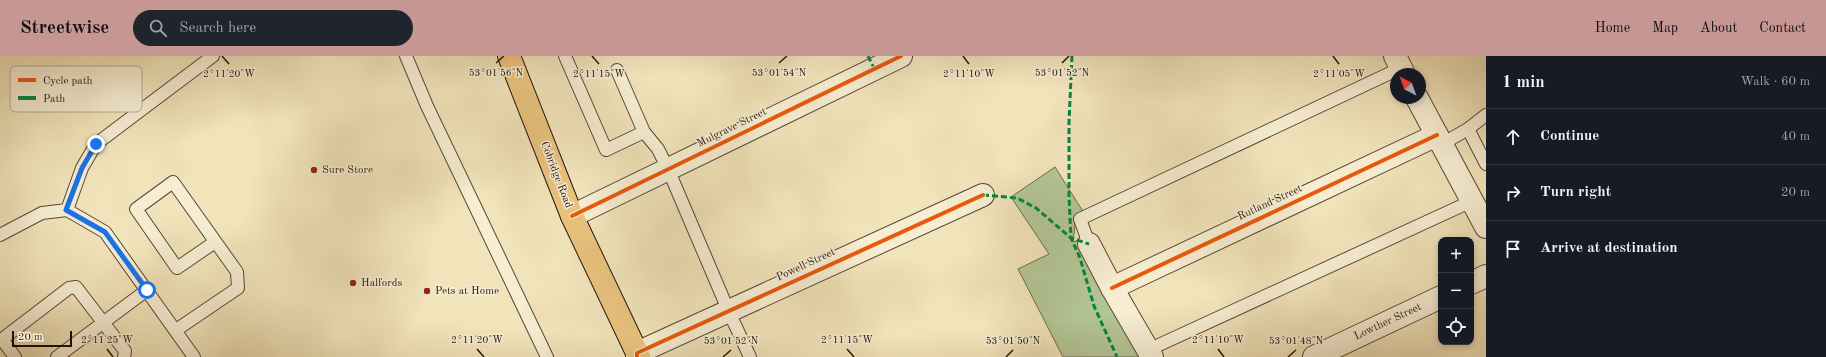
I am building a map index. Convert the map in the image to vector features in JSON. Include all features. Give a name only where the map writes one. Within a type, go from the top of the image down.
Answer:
[{"type":"highway","name":"Cobridge Road","points":[[509,56],[572,216],[638,356]]},
{"type":"street","name":"Mulgrave Street","points":[[572,216],[900,56]]},
{"type":"street","points":[[1420,104],[1486,227]]},
{"type":"street","name":"Rutland Street","points":[[1112,288],[1439,139]]},
{"type":"street","name":"Powell Street","points":[[638,356],[728,312],[983,195]]},
{"type":"street","points":[[1089,244],[1112,288],[1150,353]]},
{"type":"street","points":[[1474,282],[1486,276]]},
{"type":"street","name":"Lowther Street","points":[[1314,357],[1438,298]]},
{"type":"lane","points":[[142,109],[213,56]]},
{"type":"lane","points":[[406,56],[427,106],[547,357]]},
{"type":"lane","points":[[565,56],[606,150],[644,132]]},
{"type":"lane","points":[[1089,244],[1080,219],[1400,66]]},
{"type":"lane","points":[[617,70],[644,132],[658,149],[668,169],[728,312],[750,357]]},
{"type":"lane","points":[[66,210],[82,168],[96,144],[139,112]]},
{"type":"lane","points":[[1439,139],[1468,129],[1486,115]]},
{"type":"lane","points":[[1468,129],[1486,164]]},
{"type":"lane","points":[[176,330],[238,288],[237,272],[173,182],[136,209],[177,268],[215,242]]},
{"type":"lane","points":[[1150,353],[1472,201]]},
{"type":"lane","points":[[0,236],[42,213],[66,210],[105,232],[194,357]]},
{"type":"lane","points":[[15,357],[4,342],[5,337],[69,288],[76,287],[125,351],[124,357]]},
{"type":"lane","points":[[57,357],[147,290]]},
{"type":"green space","points":[[1055,167],[1084,213],[1076,217],[1073,242],[1081,239],[1143,357],[1063,357],[1018,269],[1049,254],[1011,197]]},
{"type":"marked path","points":[[868,56],[874,68]]},
{"type":"marked path","points":[[1072,56],[1069,122],[1069,197],[1071,238],[1080,258],[1094,306],[1117,357]]},
{"type":"marked path","points":[[983,195],[1017,198],[1036,208],[1071,238],[1089,244]]},
{"type":"cycle path","points":[[572,216],[901,56]]},
{"type":"cycle path","points":[[1112,288],[1437,135]]},
{"type":"cycle path","points":[[637,357],[637,353],[983,195]]},
{"type":"place","name":"Sure Store","points":[[314,170]]},
{"type":"place","name":"Halfords","points":[[353,283]]},
{"type":"place","name":"Pets at Home","points":[[427,291]]},
{"type":"route","points":[[96,144],[82,168],[66,210],[105,232],[147,290]]}]
